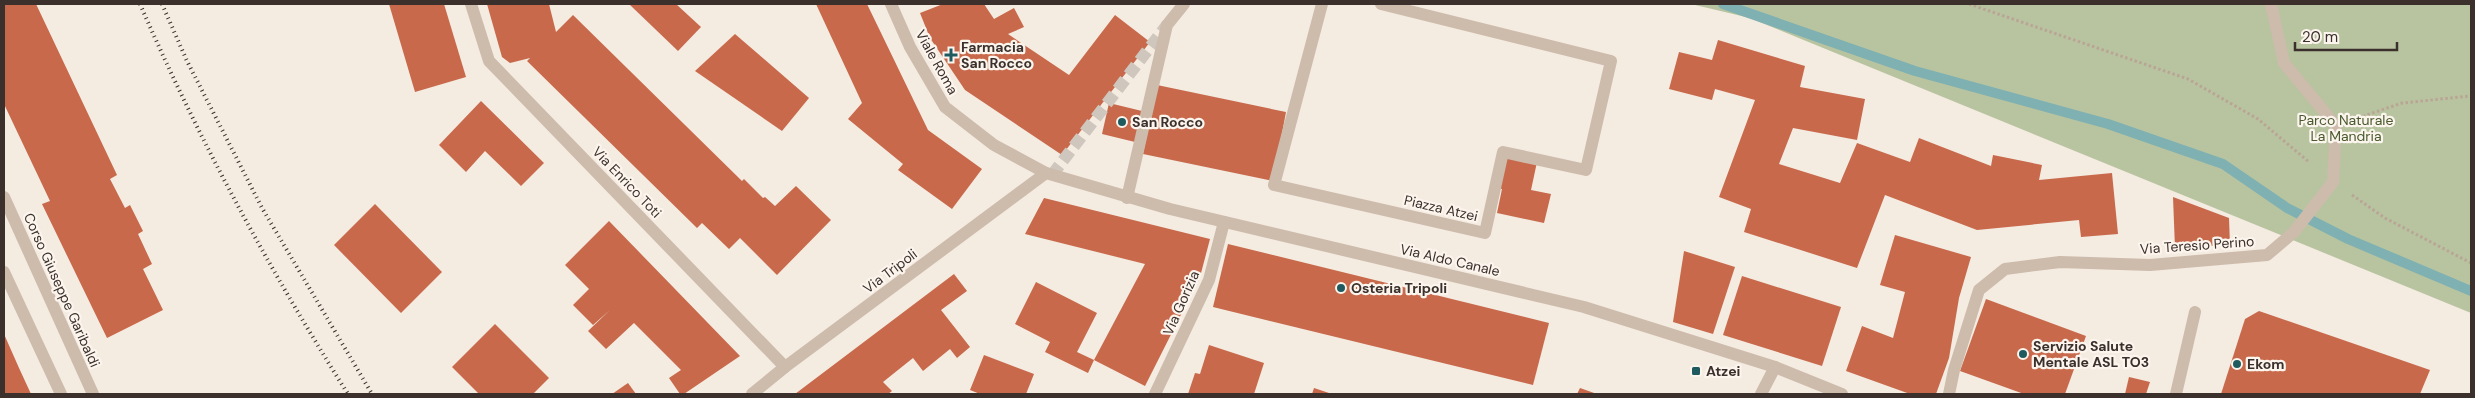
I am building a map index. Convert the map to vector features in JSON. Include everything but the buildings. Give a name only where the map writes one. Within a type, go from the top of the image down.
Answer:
[{"type":"street","name":"Via Enrico Toti","points":[[471,4],[488,61],[785,367]]},
{"type":"street","name":"Viale Roma","points":[[891,4],[910,47],[945,107],[994,145],[1046,173]]},
{"type":"street","points":[[1127,198],[1167,25],[1184,4]]},
{"type":"street","name":"Piazza Atzei","points":[[1322,4],[1274,185],[1485,234],[1503,152],[1586,170],[1611,61],[1381,4]]},
{"type":"street","points":[[2271,4],[2284,64],[2336,126],[2330,185]]},
{"type":"street","name":"Via Tripoli","points":[[752,394],[785,367],[1046,173]]},
{"type":"street","name":"Via Aldo Canale","points":[[1046,173],[1127,198],[1584,307],[1775,367],[1842,394]]},
{"type":"street","name":"Via Teresio Perino","points":[[1949,394],[1954,370],[1979,290],[2005,269],[2060,262],[2150,265],[2267,254],[2294,232],[2330,185]]},
{"type":"street","name":"Corso Giuseppe Garibaldi","points":[[4,197],[93,394]]},
{"type":"street","name":"Via Gorizia","points":[[1155,394],[1209,280],[1224,222]]},
{"type":"street","points":[[4,272],[61,394]]},
{"type":"street","points":[[2176,394],[2195,312]]},
{"type":"street","points":[[1761,394],[1775,367]]},
{"type":"path","points":[[1969,4],[2188,79],[2258,119],[2330,185],[2385,218],[2471,263]]},
{"type":"path","points":[[2336,126],[2402,103],[2471,96]]},
{"type":"green space","name":"Parco Naturale La Mandria","points":[[1691,4],[2471,4],[2471,313],[1750,18]]},
{"type":"waterway","points":[[1723,4],[1915,71],[2108,124],[2223,164],[2287,208],[2348,239],[2471,291]]},
{"type":"tunnel","points":[[1052,175],[1167,25]]},
{"type":"railway","points":[[140,4],[186,105],[236,203],[290,299],[348,394]]},
{"type":"railway","points":[[162,4],[187,61],[262,208],[372,394]]},
{"type":"place","name":"Farmacia San Rocco","points":[[951,55]]},
{"type":"place","name":"San Rocco","points":[[1122,122]]},
{"type":"place","name":"Osteria Tripoli","points":[[1341,288]]},
{"type":"place","name":"Servizio Salute Mentale ASL TO3","points":[[2023,354]]},
{"type":"place","name":"Ekom","points":[[2237,364]]},
{"type":"place","name":"Atzei","points":[[1696,371]]}]
